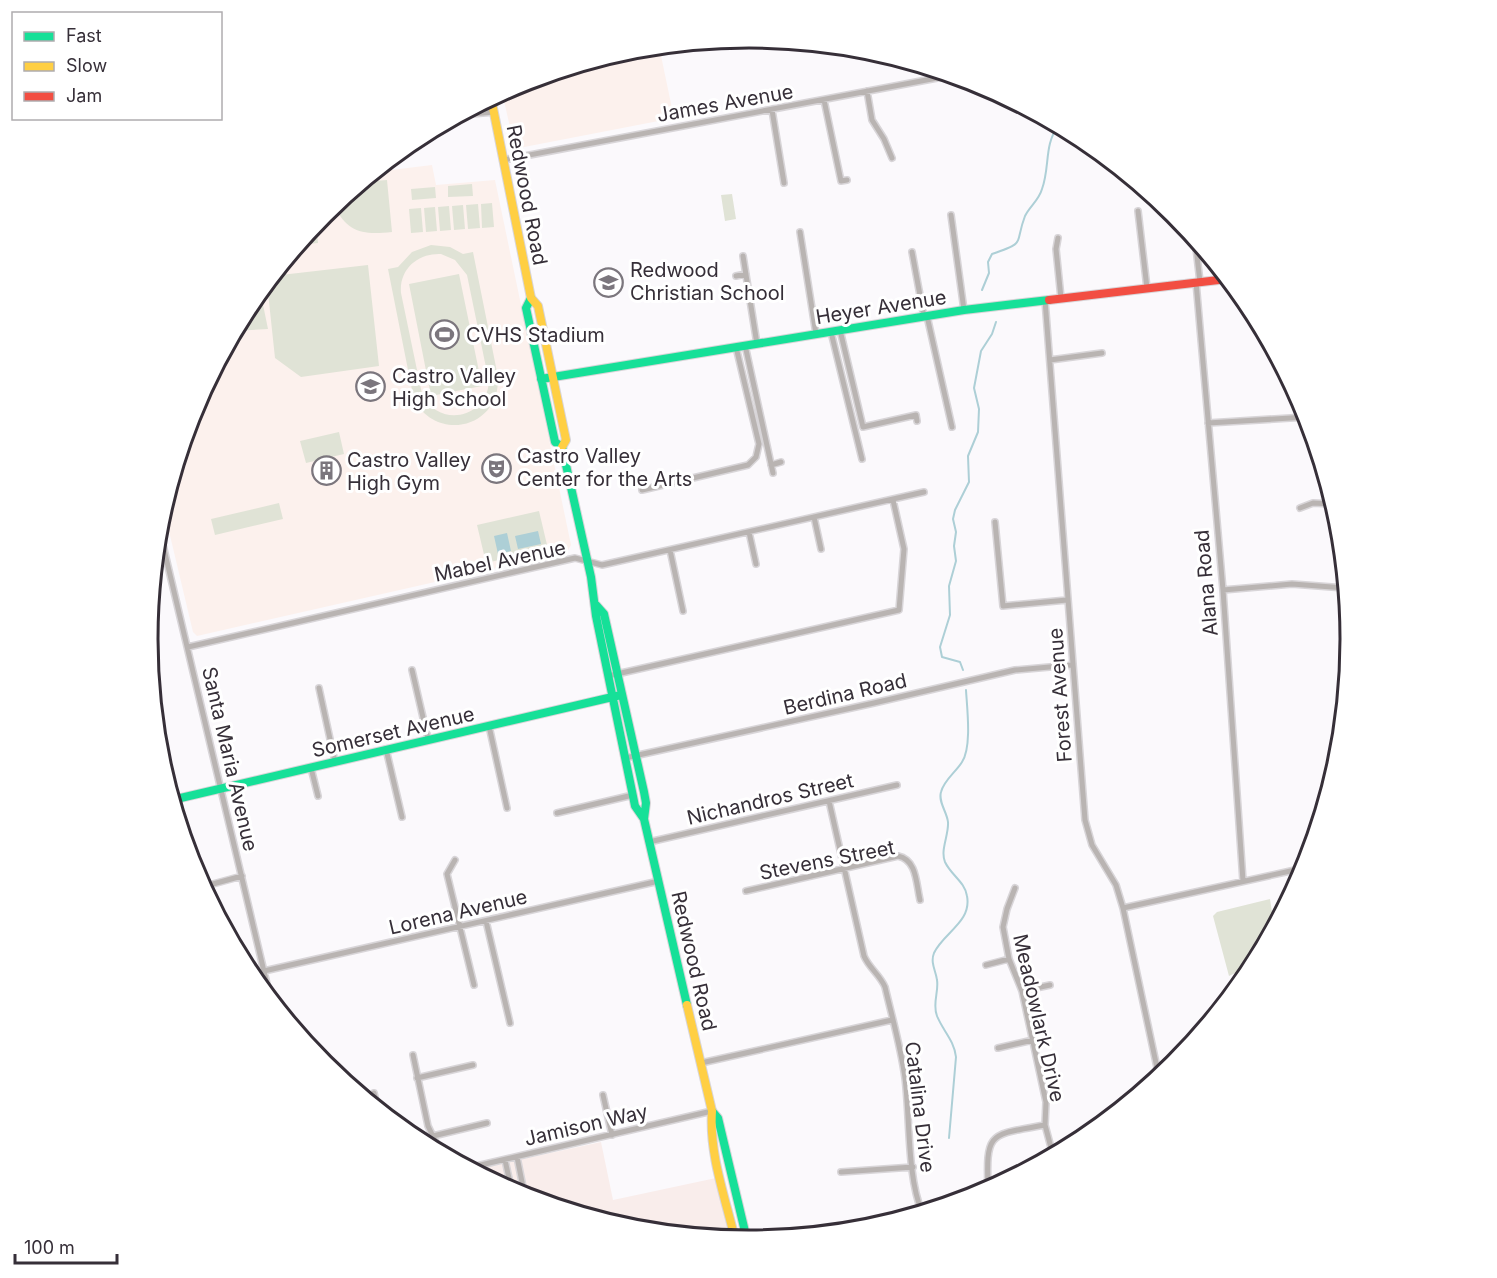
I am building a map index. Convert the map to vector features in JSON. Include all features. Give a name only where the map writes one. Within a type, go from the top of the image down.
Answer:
[{"type":"main road","name":"Redwood Road","points":[[493,106],[531,297],[538,306],[566,440],[562,447]]},
{"type":"main road","name":"Heyer Avenue","points":[[541,379],[964,310],[1218,280]]},
{"type":"main road","name":"Redwood Road","points":[[531,297],[526,308],[541,379],[555,442],[562,447],[588,561],[597,605],[596,616],[635,806],[644,819]]},
{"type":"main road","name":"Redwood Road","points":[[597,605],[604,614],[646,803],[644,819],[712,1111],[710,1120],[715,1150],[733,1230]]},
{"type":"main road","name":"Somerset Avenue","points":[[180,798],[621,695]]},
{"type":"main road","name":"Redwood Road","points":[[712,1111],[718,1118],[745,1230]]},
{"type":"street","name":"James Avenue","points":[[503,160],[935,78]]},
{"type":"street","points":[[867,91],[872,120],[892,158]]},
{"type":"street","points":[[824,100],[841,181],[847,180]]},
{"type":"street","points":[[772,110],[784,183]]},
{"type":"street","points":[[479,113],[494,112]]},
{"type":"street","points":[[1138,211],[1147,288]]},
{"type":"street","points":[[951,215],[964,310]]},
{"type":"street","points":[[800,232],[816,334]]},
{"type":"street","points":[[1058,238],[1056,249],[1061,298]]},
{"type":"street","points":[[912,252],[952,426]]},
{"type":"street","name":"Alana Road","points":[[1196,253],[1243,881]]},
{"type":"street","points":[[743,256],[757,344]]},
{"type":"street","points":[[736,276],[755,271]]},
{"type":"street","name":"Forest Avenue","points":[[1045,300],[1085,820],[1092,845],[1116,885],[1123,908],[1157,1066]]},
{"type":"street","points":[[836,331],[863,427],[916,415],[917,421]]},
{"type":"street","points":[[836,331],[862,459]]},
{"type":"street","points":[[741,346],[773,473]]},
{"type":"street","points":[[642,490],[748,465],[756,457],[760,449],[741,346]]},
{"type":"street","points":[[1050,360],[1102,354]]},
{"type":"street","points":[[1208,423],[1297,418]]},
{"type":"street","points":[[771,465],[781,462]]},
{"type":"street","name":"Mabel Avenue","points":[[188,647],[573,559],[602,565],[924,492]]},
{"type":"street","points":[[608,676],[899,610],[904,549],[893,500]]},
{"type":"street","points":[[1300,508],[1313,503],[1323,504]]},
{"type":"street","points":[[814,517],[821,549]]},
{"type":"street","points":[[995,522],[1003,606],[1067,600]]},
{"type":"street","points":[[748,532],[756,564]]},
{"type":"street","points":[[670,550],[683,611]]},
{"type":"street","name":"Santa Maria Avenue","points":[[165,551],[266,979]]},
{"type":"street","points":[[1223,590],[1292,584],[1337,587]]},
{"type":"street","name":"Berdina Road","points":[[625,758],[1015,670],[1072,665]]},
{"type":"street","points":[[412,670],[428,739]]},
{"type":"street","points":[[319,688],[335,762]]},
{"type":"street","points":[[489,726],[507,808]]},
{"type":"street","points":[[386,749],[402,817]]},
{"type":"street","points":[[311,768],[318,796]]},
{"type":"street","name":"Nichandros Street","points":[[649,842],[897,785]]},
{"type":"street","points":[[557,813],[633,795]]},
{"type":"street","name":"Catalina Drive","points":[[829,801],[864,956],[867,964],[882,978],[905,1076],[913,1167],[920,1204]]},
{"type":"street","name":"Stevens Street","points":[[746,891],[898,856],[912,863],[920,900]]},
{"type":"street","points":[[455,860],[447,874],[474,985]]},
{"type":"street","points":[[1123,908],[1293,870]]},
{"type":"street","points":[[211,885],[242,876]]},
{"type":"street","name":"Lorena Avenue","points":[[264,971],[659,881]]},
{"type":"street","name":"Meadowlark Drive","points":[[1015,888],[1003,927],[1009,959],[1022,991],[1033,1040],[1046,1102],[1045,1125],[1051,1147]]},
{"type":"street","points":[[486,921],[510,1023]]},
{"type":"street","points":[[986,965],[1009,959]]},
{"type":"street","points":[[1022,991],[1050,985]]},
{"type":"street","points":[[701,1063],[892,1020]]},
{"type":"street","points":[[998,1048],[1033,1040]]},
{"type":"street","points":[[412,1055],[428,1126],[435,1139]]},
{"type":"street","points":[[417,1078],[473,1065]]},
{"type":"street","points":[[603,1095],[612,1135]]},
{"type":"street","name":"Jamison Way","points":[[480,1165],[712,1111]]},
{"type":"street","points":[[433,1136],[487,1124]]},
{"type":"street","points":[[988,1179],[987,1160],[990,1143],[996,1136],[1045,1125]]},
{"type":"street","points":[[517,1157],[523,1185]]},
{"type":"street","points":[[505,1160],[509,1179]]},
{"type":"street","points":[[841,1172],[913,1167]]},
{"type":"shaded area","points":[[661,55],[674,118],[519,148],[514,145],[504,101],[559,79],[596,68]]},
{"type":"shaded area","name":"Castro Valley High School","points":[[432,165],[436,185],[495,180],[571,545],[567,552],[197,636],[193,632],[168,528],[178,486],[202,413],[237,343],[280,279],[331,221],[389,170]]},
{"type":"shaded area","points":[[387,180],[392,232],[373,233],[357,230],[350,227],[339,214],[376,181]]},
{"type":"shaded area","points":[[472,184],[473,196],[448,197],[448,186]]},
{"type":"shaded area","points":[[435,187],[436,198],[412,200],[411,189]]},
{"type":"shaded area","points":[[732,194],[736,219],[725,221],[721,195]]},
{"type":"shaded area","points":[[492,203],[494,227],[482,228],[481,204]]},
{"type":"shaded area","points":[[478,204],[480,228],[468,229],[466,205]]},
{"type":"shaded area","points":[[463,205],[465,229],[454,230],[452,206]]},
{"type":"shaded area","points":[[449,206],[451,230],[440,231],[438,207]]},
{"type":"shaded area","points":[[435,207],[437,231],[426,232],[424,208]]},
{"type":"shaded area","points":[[421,208],[423,232],[411,233],[409,209]]},
{"type":"shaded area","points":[[317,235],[318,243],[309,244]]},
{"type":"shaded area","points":[[431,245],[450,247],[463,254],[473,252],[497,372],[497,390],[491,405],[482,416],[469,423],[454,425],[439,422],[425,414],[414,400],[388,269],[398,267],[412,252]],"holes":[[[441,254],[455,260],[467,275],[489,382],[486,395],[480,404],[460,415],[449,415],[429,405],[422,394],[401,284],[412,264],[425,256]]]},
{"type":"shaded area","points":[[368,265],[379,366],[301,377],[275,358],[268,295],[283,275]]},
{"type":"shaded area","name":"CVHS Stadium","points":[[459,274],[482,386],[431,396],[409,284]]},
{"type":"shaded area","points":[[263,303],[268,329],[245,330]]},
{"type":"shaded area","points":[[339,432],[344,454],[306,463],[300,441]]},
{"type":"shaded area","points":[[279,503],[283,519],[215,535],[211,519]]},
{"type":"shaded area","points":[[539,511],[548,549],[486,563],[477,525]]},
{"type":"shaded area","points":[[1270,899],[1272,913],[1240,967],[1236,973],[1229,976],[1213,916],[1217,912]]},
{"type":"shaded area","points":[[601,1142],[613,1200],[716,1178],[728,1229],[671,1225],[596,1210],[522,1185],[484,1168]]},
{"type":"water","points":[[538,531],[541,544],[518,549],[515,536]]},
{"type":"water","points":[[507,533],[511,551],[498,554],[494,536]]},
{"type":"waterway","points":[[982,290],[989,273],[988,262],[992,254],[1018,241],[1025,216],[1041,193],[1054,133]]},
{"type":"waterway","points":[[963,670],[960,662],[942,657],[940,647],[950,615],[949,586],[956,561],[954,546],[956,532],[953,519],[969,482],[968,456],[978,432],[979,409],[974,388],[981,351],[992,334],[996,322]]},
{"type":"waterway","points":[[949,1138],[956,1057],[936,1012],[937,984],[933,960],[938,946],[961,920],[967,905],[964,887],[945,862],[944,847],[948,822],[940,796],[945,784],[962,762],[967,747],[966,690]]},
{"type":"traffic: fast","points":[[531,298],[526,308],[555,442],[562,447]]},
{"type":"traffic: fast","points":[[541,379],[964,310],[1049,300]]},
{"type":"traffic: fast","points":[[562,447],[591,577],[596,616],[635,806],[644,819],[687,1005]]},
{"type":"traffic: fast","points":[[596,605],[604,614],[644,792],[646,803],[644,819]]},
{"type":"traffic: fast","points":[[180,798],[621,695]]},
{"type":"traffic: fast","points":[[712,1111],[718,1118],[745,1230]]},
{"type":"traffic: slow","points":[[493,106],[531,298],[538,306],[566,440],[562,447]]},
{"type":"traffic: slow","points":[[687,1005],[712,1111],[715,1159],[733,1230]]},
{"type":"traffic: jam","points":[[1049,300],[1218,280]]},
{"type":"place","name":"Redwood Christian School","points":[[609,282]]},
{"type":"place","name":"CVHS Stadium","points":[[445,335]]},
{"type":"place","name":"Castro Valley High School","points":[[371,387]]},
{"type":"place","name":"Castro Valley Center for the Arts","points":[[496,468]]},
{"type":"place","name":"Castro Valley High Gym","points":[[326,471]]}]
